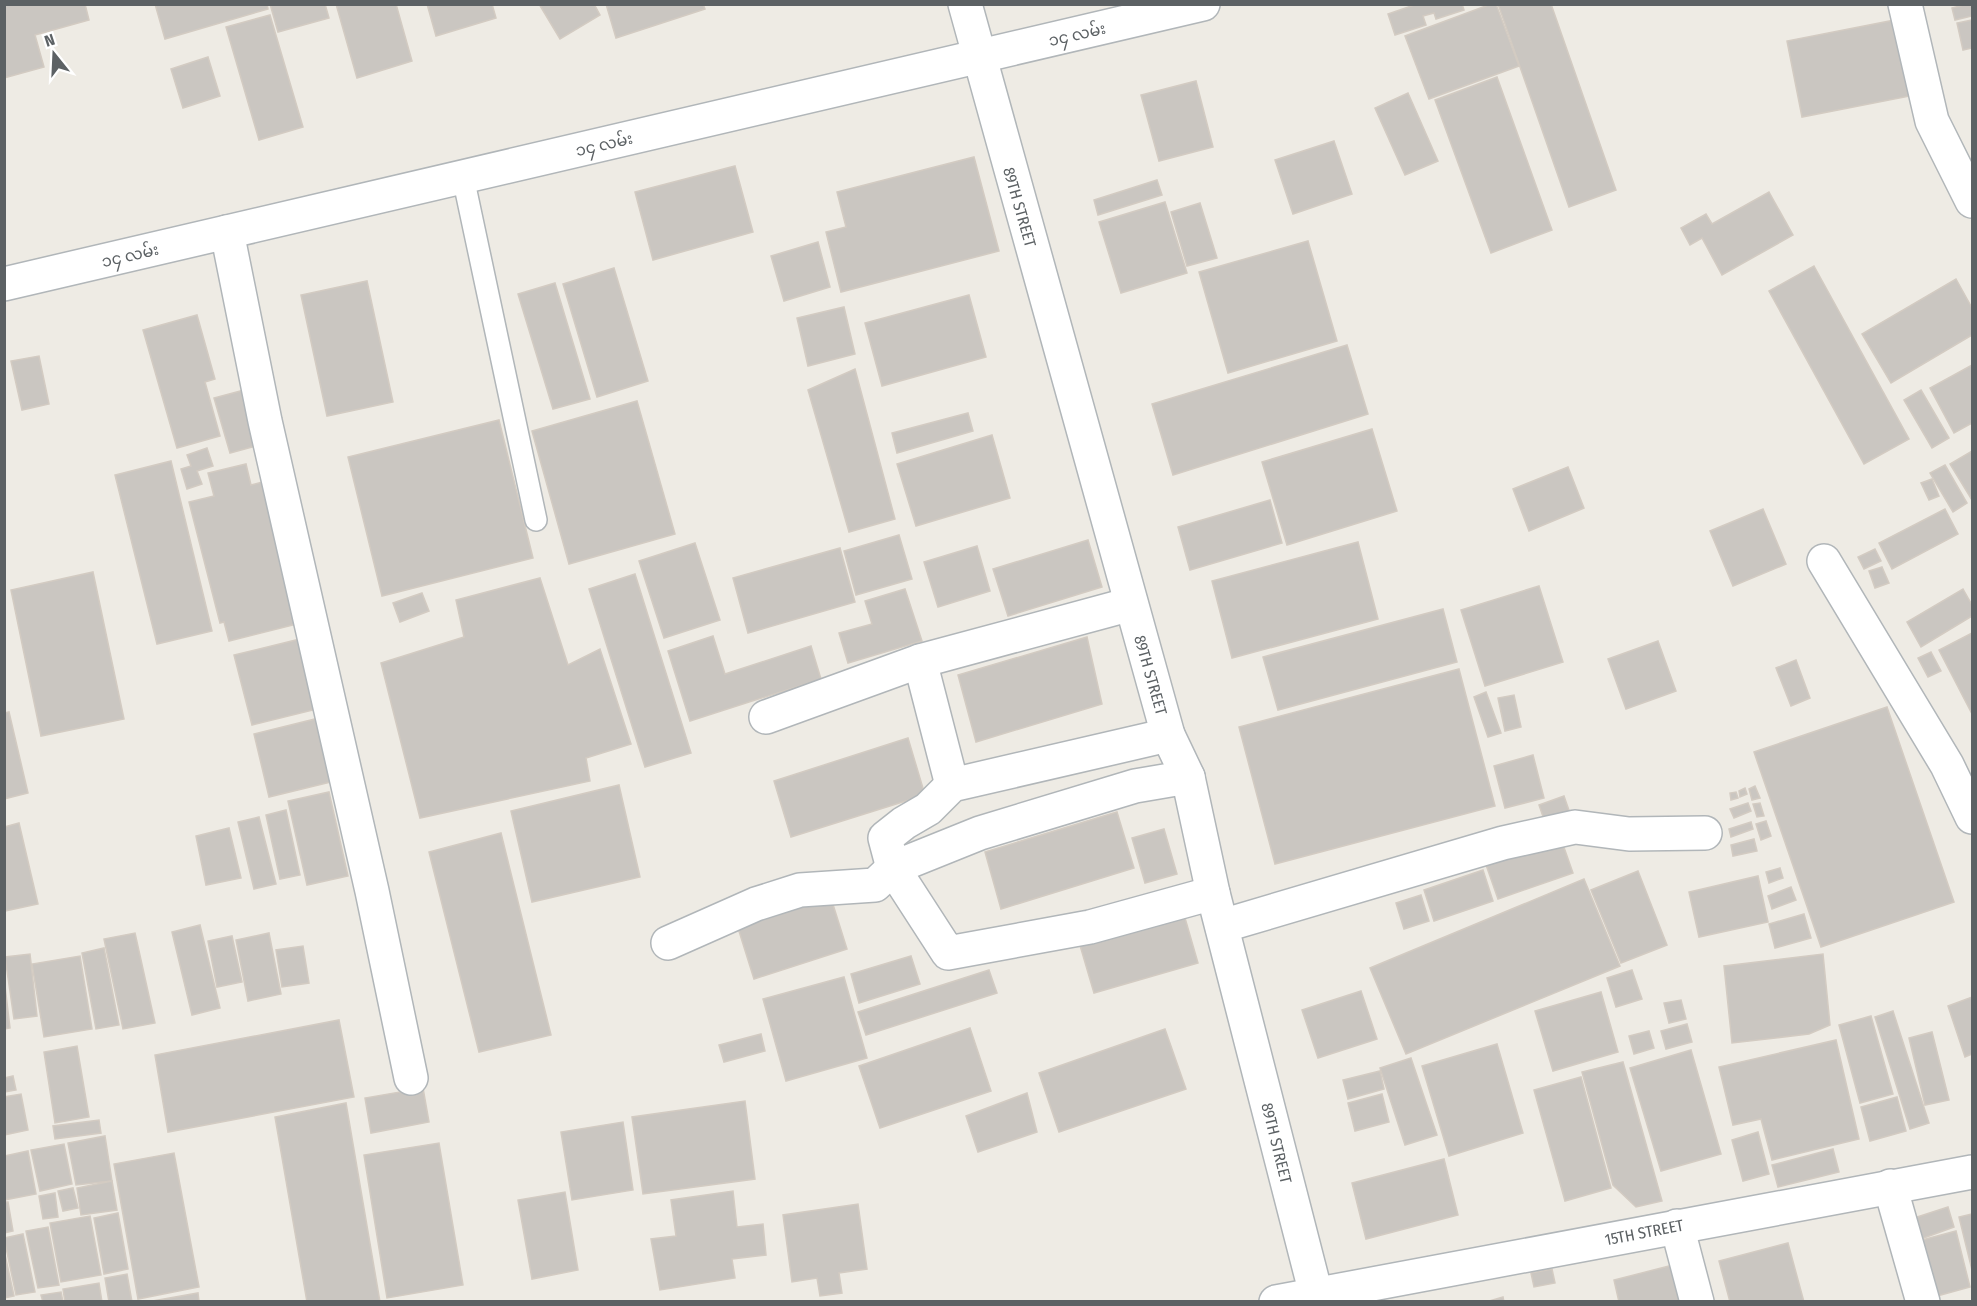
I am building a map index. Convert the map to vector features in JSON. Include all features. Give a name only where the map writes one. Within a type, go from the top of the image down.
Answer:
[{"type":"street","name":"89TH STREET","points":[[965,4],[1168,735],[1188,777],[1213,893],[1317,1298]]},
{"type":"street","name":"၁၄ လမ်း","points":[[4,284],[1203,4]]},
{"type":"street","points":[[1905,4],[1932,121],[1972,201]]},
{"type":"street","points":[[227,232],[265,421],[372,891],[411,1078]]},
{"type":"street","points":[[1824,561],[1947,765],[1972,817]]},
{"type":"street","points":[[765,717],[920,661],[1131,604]]},
{"type":"street","points":[[920,661],[952,786]]},
{"type":"street","points":[[1168,735],[952,786],[928,809],[904,823],[885,838],[893,868],[948,953],[1090,927],[1213,893]]},
{"type":"street","points":[[668,943],[756,904],[800,890],[875,885],[893,868],[991,830],[1135,786],[1188,777]]},
{"type":"street","points":[[1222,926],[1503,843],[1575,827],[1629,834],[1705,833]]},
{"type":"street","name":"15TH STREET","points":[[1276,1302],[1317,1298],[1677,1226],[1972,1172]]},
{"type":"street","points":[[1890,1186],[1923,1302]]},
{"type":"street","points":[[1677,1226],[1697,1302]]},
{"type":"lane","points":[[464,177],[536,520]]},
{"type":"building","points":[[4,4],[85,4],[89,20],[35,35],[44,67],[4,78]]},
{"type":"building","points":[[155,4],[267,4],[268,9],[165,39]]},
{"type":"building","points":[[270,4],[325,4],[329,18],[278,32]]},
{"type":"building","points":[[336,4],[396,4],[412,61],[357,78]]},
{"type":"building","points":[[427,4],[492,4],[496,18],[436,36]]},
{"type":"building","points":[[539,4],[594,4],[600,15],[560,39]]},
{"type":"building","points":[[606,4],[703,4],[705,9],[616,38]]},
{"type":"building","points":[[1417,4],[1462,4],[1464,10],[1436,19],[1434,13],[1423,16],[1426,25],[1395,35],[1388,14]]},
{"type":"building","points":[[1496,4],[1519,66],[1429,99],[1405,36]]},
{"type":"building","points":[[1498,4],[1551,4],[1616,190],[1569,207]]},
{"type":"building","points":[[1972,4],[1972,16],[1955,20],[1952,8]]},
{"type":"building","points":[[270,15],[303,127],[259,140],[226,27]]},
{"type":"building","points":[[1900,19],[1915,95],[1802,117],[1787,41]]},
{"type":"building","points":[[1972,20],[1972,48],[1963,50],[1957,23]]},
{"type":"building","points":[[208,57],[220,96],[183,108],[171,69]]},
{"type":"building","points":[[1497,77],[1552,230],[1491,253],[1435,100]]},
{"type":"building","points":[[1196,81],[1213,147],[1159,161],[1141,95]]},
{"type":"building","points":[[1408,93],[1438,161],[1405,175],[1375,108]]},
{"type":"building","points":[[1334,141],[1352,194],[1293,214],[1275,160]]},
{"type":"building","points":[[974,157],[999,251],[841,292],[826,232],[846,227],[837,192]]},
{"type":"building","points":[[735,166],[753,232],[653,260],[635,192]]},
{"type":"building","points":[[1157,180],[1162,195],[1098,215],[1094,200]]},
{"type":"building","points":[[1769,192],[1793,235],[1722,275],[1702,238],[1690,245],[1681,228],[1706,214],[1712,224]]},
{"type":"building","points":[[1165,202],[1187,273],[1121,293],[1099,222]]},
{"type":"building","points":[[1200,203],[1217,258],[1187,266],[1171,212]]},
{"type":"building","points":[[1308,241],[1337,341],[1228,373],[1199,272]]},
{"type":"building","points":[[818,242],[830,287],[784,301],[771,256]]},
{"type":"building","points":[[1814,266],[1909,439],[1864,464],[1769,291]]},
{"type":"building","points":[[614,268],[648,381],[597,397],[563,284]]},
{"type":"building","points":[[1956,279],[1972,308],[1972,335],[1891,383],[1862,334]]},
{"type":"building","points":[[367,281],[393,402],[327,416],[301,295]]},
{"type":"building","points":[[555,283],[590,399],[553,409],[518,294]]},
{"type":"building","points":[[969,295],[986,357],[882,386],[865,323]]},
{"type":"building","points":[[844,307],[855,354],[808,366],[797,318]]},
{"type":"building","points":[[197,315],[215,379],[205,382],[220,436],[177,448],[143,330]]},
{"type":"building","points":[[1347,345],[1368,414],[1173,475],[1152,404]]},
{"type":"building","points":[[39,356],[49,404],[22,410],[11,361]]},
{"type":"building","points":[[1972,365],[1972,423],[1954,433],[1930,388]]},
{"type":"building","points":[[855,369],[895,519],[849,532],[808,390]]},
{"type":"building","points":[[248,389],[263,444],[230,453],[214,398]]},
{"type":"building","points":[[1921,390],[1949,438],[1932,448],[1904,400]]},
{"type":"building","points":[[637,401],[675,534],[569,564],[532,431]]},
{"type":"building","points":[[968,413],[973,431],[897,453],[892,433]]},
{"type":"building","points":[[499,420],[533,558],[382,596],[348,457]]},
{"type":"building","points":[[1372,429],[1397,511],[1287,545],[1262,462]]},
{"type":"building","points":[[992,435],[1010,498],[916,526],[897,464]]},
{"type":"building","points":[[207,448],[213,466],[197,471],[202,484],[187,489],[181,469],[191,466],[187,455]]},
{"type":"building","points":[[1972,451],[1972,500],[1950,464]]},
{"type":"building","points":[[171,461],[212,631],[157,644],[115,475]]},
{"type":"building","points":[[246,464],[251,485],[270,480],[297,624],[229,641],[224,622],[220,623],[189,502],[214,496],[208,473]]},
{"type":"building","points":[[1945,465],[1967,503],[1953,512],[1930,473]]},
{"type":"building","points":[[1568,467],[1584,508],[1529,531],[1513,489]]},
{"type":"building","points":[[1932,479],[1939,496],[1929,500],[1921,483]]},
{"type":"building","points":[[1270,500],[1282,543],[1190,570],[1178,527]]},
{"type":"building","points":[[1763,509],[1786,564],[1733,586],[1710,531]]},
{"type":"building","points":[[1945,509],[1958,534],[1892,569],[1879,543]]},
{"type":"building","points":[[899,535],[912,579],[856,595],[844,551]]},
{"type":"building","points":[[1088,540],[1102,587],[1008,616],[993,569]]},
{"type":"building","points":[[1358,542],[1378,619],[1232,658],[1212,581]]},
{"type":"building","points":[[695,543],[720,620],[664,638],[639,561]]},
{"type":"building","points":[[977,546],[990,591],[938,607],[924,562]]},
{"type":"building","points":[[840,548],[855,602],[748,633],[733,578]]},
{"type":"building","points":[[1875,549],[1881,561],[1864,569],[1858,557]]},
{"type":"building","points":[[1882,567],[1889,583],[1875,588],[1869,571]]},
{"type":"building","points":[[93,572],[124,719],[41,736],[11,590]]},
{"type":"building","points":[[635,574],[691,753],[645,767],[589,589]]},
{"type":"building","points":[[540,578],[568,665],[600,649],[631,744],[586,758],[590,781],[420,818],[381,663],[464,637],[456,600]]},
{"type":"building","points":[[1539,586],[1563,662],[1485,686],[1461,610]]},
{"type":"building","points":[[905,589],[922,641],[848,663],[839,633],[872,624],[865,601]]},
{"type":"building","points":[[1963,589],[1972,605],[1972,616],[1921,647],[1907,622]]},
{"type":"building","points":[[422,593],[429,611],[400,622],[393,603]]},
{"type":"building","points":[[1443,609],[1457,662],[1278,710],[1263,657]]},
{"type":"building","points":[[1972,633],[1972,711],[1971,712],[1939,650]]},
{"type":"building","points":[[713,636],[725,674],[811,646],[821,679],[690,721],[668,651]]},
{"type":"building","points":[[1087,637],[1102,704],[976,742],[958,675]]},
{"type":"building","points":[[300,639],[317,709],[252,725],[234,655]]},
{"type":"building","points":[[1658,641],[1676,691],[1626,709],[1608,659]]},
{"type":"building","points":[[1931,652],[1941,671],[1928,677],[1918,658]]},
{"type":"building","points":[[1796,660],[1810,698],[1791,706],[1776,668]]},
{"type":"building","points":[[1459,669],[1495,806],[1275,864],[1239,727]]},
{"type":"building","points":[[1486,692],[1501,733],[1488,737],[1474,697]]},
{"type":"building","points":[[1514,695],[1521,727],[1505,731],[1498,698]]},
{"type":"building","points":[[1887,707],[1954,902],[1821,947],[1754,752]]},
{"type":"building","points":[[9,712],[28,793],[4,799],[4,713]]},
{"type":"building","points":[[315,719],[331,782],[269,797],[254,734]]},
{"type":"building","points":[[908,738],[925,795],[791,837],[774,781]]},
{"type":"building","points":[[1533,755],[1544,798],[1505,808],[1494,766]]},
{"type":"building","points":[[619,785],[640,877],[532,902],[511,811]]},
{"type":"building","points":[[1755,786],[1760,798],[1752,800],[1749,789]]},
{"type":"building","points":[[1745,788],[1747,794],[1740,797],[1739,791]]},
{"type":"building","points":[[329,792],[348,876],[307,885],[288,801]]},
{"type":"building","points":[[1736,792],[1738,798],[1731,800],[1730,793]]},
{"type":"building","points":[[1564,796],[1572,819],[1547,828],[1539,805]]},
{"type":"building","points":[[1748,803],[1751,811],[1734,818],[1730,809]]},
{"type":"building","points":[[1760,803],[1764,816],[1757,817],[1753,804]]},
{"type":"building","points":[[286,810],[300,875],[280,879],[266,815]]},
{"type":"building","points":[[1117,812],[1134,868],[1001,909],[985,852]]},
{"type":"building","points":[[259,817],[276,884],[254,889],[238,822]]},
{"type":"building","points":[[1766,821],[1771,836],[1761,840],[1756,824]]},
{"type":"building","points":[[1751,822],[1753,829],[1731,837],[1729,829]]},
{"type":"building","points":[[19,823],[38,904],[5,911],[4,827]]},
{"type":"building","points":[[229,828],[241,878],[206,885],[196,836]]},
{"type":"building","points":[[1164,829],[1177,874],[1145,883],[1132,838]]},
{"type":"building","points":[[501,833],[551,1035],[479,1052],[429,852]]},
{"type":"building","points":[[1560,836],[1573,873],[1498,899],[1485,862]]},
{"type":"building","points":[[1754,839],[1757,851],[1733,856],[1731,845]]},
{"type":"building","points":[[1780,868],[1783,878],[1769,883],[1766,872]]},
{"type":"building","points":[[1483,870],[1493,901],[1434,921],[1424,890]]},
{"type":"building","points":[[1638,871],[1667,945],[1621,963],[1591,890]]},
{"type":"building","points":[[1758,876],[1768,922],[1699,937],[1689,892]]},
{"type":"building","points":[[1584,879],[1620,966],[1406,1054],[1370,968]]},
{"type":"building","points":[[1791,887],[1796,900],[1772,909],[1768,896]]},
{"type":"building","points":[[1421,895],[1429,921],[1404,929],[1396,903]]},
{"type":"building","points":[[831,898],[847,949],[754,979],[738,928]]},
{"type":"building","points":[[1183,911],[1198,963],[1094,993],[1079,942]]},
{"type":"building","points":[[1804,914],[1811,938],[1775,948],[1769,924]]},
{"type":"building","points":[[200,925],[220,1008],[192,1015],[172,932]]},
{"type":"building","points":[[135,933],[155,1023],[123,1029],[104,939]]},
{"type":"building","points":[[269,933],[281,994],[248,1001],[236,940]]},
{"type":"building","points":[[232,936],[242,982],[217,987],[208,941]]},
{"type":"building","points":[[303,946],[309,983],[282,987],[276,950]]},
{"type":"building","points":[[104,948],[119,1025],[96,1029],[82,953]]},
{"type":"building","points":[[30,954],[37,1016],[14,1019],[5,957]]},
{"type":"building","points":[[1823,954],[1830,1025],[1809,1034],[1732,1043],[1724,966]]},
{"type":"building","points":[[80,956],[92,1029],[44,1037],[32,964]]},
{"type":"building","points":[[911,956],[920,984],[859,1003],[851,974]]},
{"type":"building","points":[[989,970],[997,993],[866,1035],[858,1012]]},
{"type":"building","points":[[1632,970],[1642,999],[1616,1007],[1607,978]]},
{"type":"building","points":[[844,977],[867,1058],[786,1081],[763,999]]},
{"type":"building","points":[[4,986],[10,1028],[4,1029]]},
{"type":"building","points":[[1361,991],[1377,1039],[1318,1058],[1302,1010]]},
{"type":"building","points":[[1601,992],[1618,1052],[1553,1071],[1535,1011]]},
{"type":"building","points":[[1972,997],[1972,1054],[1965,1057],[1948,1006]]},
{"type":"building","points":[[1681,1000],[1686,1019],[1669,1023],[1664,1003]]},
{"type":"building","points":[[1893,1011],[1929,1123],[1910,1129],[1875,1017]]},
{"type":"building","points":[[1871,1016],[1893,1094],[1860,1103],[1839,1025]]},
{"type":"building","points":[[339,1020],[354,1097],[168,1132],[155,1055]]},
{"type":"building","points":[[1687,1024],[1692,1042],[1666,1049],[1661,1031]]},
{"type":"building","points":[[970,1028],[991,1091],[880,1128],[859,1066]]},
{"type":"building","points":[[1165,1029],[1186,1089],[1059,1132],[1039,1073]]},
{"type":"building","points":[[1649,1031],[1654,1048],[1634,1054],[1629,1036]]},
{"type":"building","points":[[1932,1032],[1949,1100],[1925,1105],[1909,1038]]},
{"type":"building","points":[[761,1034],[765,1051],[724,1062],[719,1045]]},
{"type":"building","points":[[1836,1040],[1859,1139],[1772,1160],[1761,1119],[1733,1125],[1719,1067]]},
{"type":"building","points":[[1497,1044],[1523,1133],[1449,1156],[1422,1066]]},
{"type":"building","points":[[77,1046],[89,1117],[55,1123],[44,1052]]},
{"type":"building","points":[[1691,1050],[1721,1154],[1661,1171],[1630,1068]]},
{"type":"building","points":[[1411,1058],[1437,1135],[1405,1145],[1380,1068]]},
{"type":"building","points":[[1623,1062],[1662,1201],[1636,1207],[1613,1185],[1582,1072]]},
{"type":"building","points":[[1380,1071],[1384,1089],[1348,1099],[1343,1080]]},
{"type":"building","points":[[13,1076],[16,1090],[4,1092],[4,1078]]},
{"type":"building","points":[[1581,1077],[1611,1188],[1565,1201],[1534,1090]]},
{"type":"building","points":[[423,1088],[429,1122],[371,1133],[365,1098]]},
{"type":"building","points":[[1027,1093],[1037,1132],[978,1152],[966,1116]]},
{"type":"building","points":[[21,1094],[28,1130],[4,1135],[4,1097]]},
{"type":"building","points":[[1382,1094],[1389,1122],[1355,1131],[1348,1103]]},
{"type":"building","points":[[1897,1097],[1906,1131],[1870,1141],[1861,1107]]},
{"type":"building","points":[[745,1101],[755,1179],[643,1194],[632,1117]]},
{"type":"building","points":[[346,1103],[380,1302],[307,1302],[275,1117]]},
{"type":"building","points":[[99,1120],[101,1133],[55,1139],[53,1126]]},
{"type":"building","points":[[623,1122],[633,1190],[572,1200],[561,1132]]},
{"type":"building","points":[[1758,1132],[1769,1174],[1743,1181],[1732,1140]]},
{"type":"building","points":[[105,1136],[112,1181],[76,1185],[68,1143]]},
{"type":"building","points":[[439,1143],[463,1285],[387,1298],[364,1155]]},
{"type":"building","points":[[64,1144],[72,1184],[40,1191],[31,1150]]},
{"type":"building","points":[[1833,1149],[1839,1172],[1778,1187],[1772,1165]]},
{"type":"building","points":[[28,1151],[36,1194],[4,1200],[4,1156]]},
{"type":"building","points":[[174,1153],[199,1287],[138,1299],[114,1164]]},
{"type":"building","points":[[1444,1159],[1458,1215],[1366,1239],[1352,1183]]},
{"type":"building","points":[[112,1181],[117,1210],[81,1215],[77,1188]]},
{"type":"building","points":[[73,1188],[78,1208],[63,1211],[58,1191]]},
{"type":"building","points":[[733,1191],[737,1227],[763,1224],[766,1255],[732,1259],[735,1278],[660,1290],[651,1239],[676,1236],[671,1200]]},
{"type":"building","points":[[565,1192],[578,1270],[532,1279],[518,1200]]},
{"type":"building","points":[[55,1193],[58,1217],[43,1219],[39,1196]]},
{"type":"building","points":[[4,1202],[8,1202],[13,1231],[4,1233]]},
{"type":"building","points":[[858,1204],[867,1269],[839,1273],[842,1293],[820,1296],[817,1278],[792,1282],[783,1215]]},
{"type":"building","points":[[1948,1207],[1954,1227],[1921,1239],[1914,1218]]},
{"type":"building","points":[[118,1213],[128,1269],[104,1274],[94,1218]]},
{"type":"building","points":[[1972,1214],[1972,1270],[1959,1217]]},
{"type":"building","points":[[90,1216],[101,1275],[61,1282],[50,1223]]},
{"type":"building","points":[[48,1227],[59,1285],[38,1288],[26,1231]]},
{"type":"building","points":[[1956,1231],[1970,1287],[1937,1296],[1922,1240]]},
{"type":"building","points":[[23,1234],[35,1292],[16,1295],[4,1238]]},
{"type":"building","points":[[1788,1243],[1804,1302],[1730,1302],[1719,1261]]},
{"type":"building","points":[[4,1250],[14,1296],[4,1298]]},
{"type":"building","points":[[1681,1263],[1692,1302],[1619,1302],[1614,1280]]},
{"type":"building","points":[[1552,1269],[1555,1283],[1534,1287],[1531,1273]]},
{"type":"building","points":[[127,1274],[132,1302],[109,1302],[105,1278]]},
{"type":"building","points":[[99,1283],[102,1302],[65,1302],[63,1289]]},
{"type":"building","points":[[61,1292],[63,1302],[43,1302],[41,1295]]},
{"type":"building","points":[[198,1293],[199,1302],[147,1302]]},
{"type":"building","points":[[1503,1297],[1504,1302],[1486,1302]]}]
